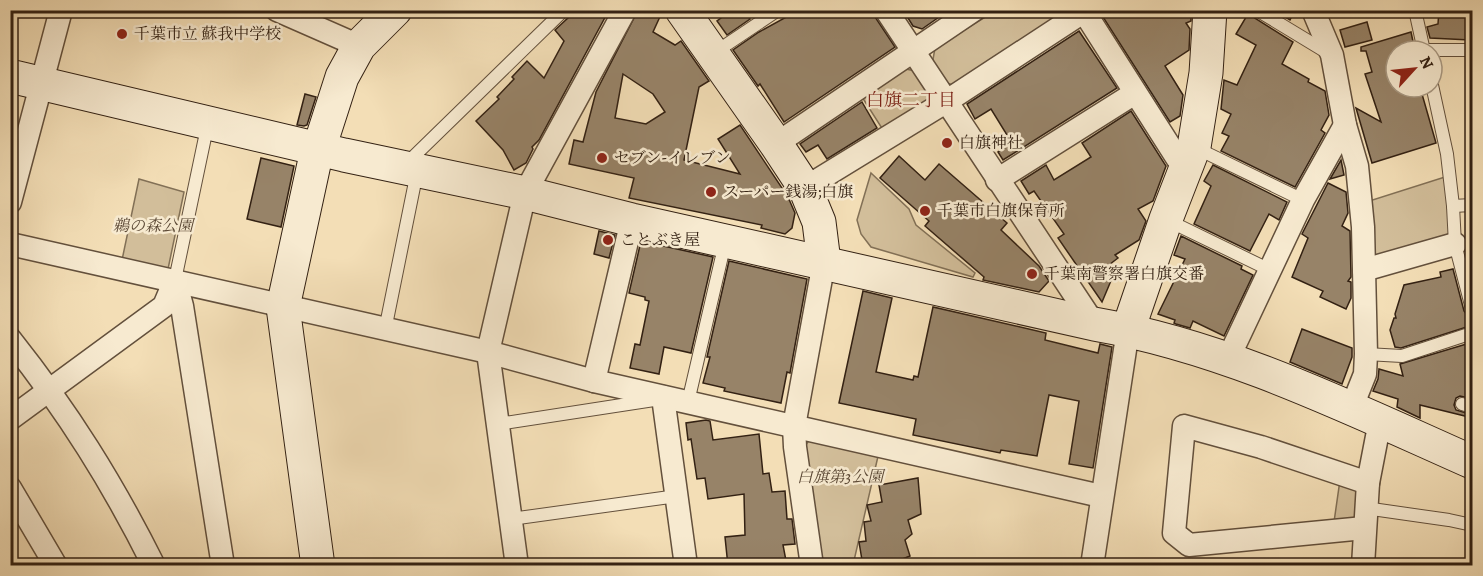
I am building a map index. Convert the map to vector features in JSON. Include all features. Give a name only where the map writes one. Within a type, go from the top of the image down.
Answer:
[{"type":"street","points":[[10,202],[61,10]]},
{"type":"street","points":[[277,10],[359,46]]},
{"type":"street","points":[[318,566],[283,307],[319,149],[342,77],[359,46],[395,10]]},
{"type":"street","points":[[517,566],[488,352],[525,193],[625,10]]},
{"type":"street","points":[[682,10],[805,188],[819,222],[824,262],[794,426],[812,566]]},
{"type":"street","points":[[886,10],[1094,324]]},
{"type":"street","points":[[776,144],[974,10]]},
{"type":"street","points":[[1092,566],[1128,330],[1166,219],[1190,160],[1206,74],[1210,10]]},
{"type":"street","points":[[1313,10],[1332,55],[1345,125],[1357,166],[1363,227],[1368,483],[1364,518],[1363,566]]},
{"type":"street","points":[[805,188],[947,101],[1084,11],[1135,93],[1190,160]]},
{"type":"street","points":[[10,76],[319,149],[525,193],[632,220],[1128,330],[1228,359],[1285,380],[1473,462]]},
{"type":"street","points":[[997,180],[1135,93]]},
{"type":"street","points":[[1228,359],[1304,200],[1345,125]]},
{"type":"street","points":[[594,381],[632,220]]},
{"type":"street","points":[[10,244],[488,352],[594,381],[1101,496]]},
{"type":"street","points":[[1364,270],[1455,244]]},
{"type":"street","points":[[10,419],[164,306],[175,280]]},
{"type":"street","points":[[175,280],[182,306],[223,566]]},
{"type":"street","points":[[10,339],[50,389],[89,447],[126,510],[154,566]]},
{"type":"street","points":[[663,397],[686,566]]},
{"type":"street","points":[[1364,518],[1189,545],[1174,533],[1184,426],[1261,447],[1368,483]]},
{"type":"street","points":[[10,488],[56,566]]},
{"type":"lane","points":[[385,330],[410,169],[564,10]]},
{"type":"lane","points":[[713,53],[778,10]]},
{"type":"lane","points":[[1257,10],[1332,55]]},
{"type":"lane","points":[[1415,10],[1422,39]]},
{"type":"lane","points":[[1444,50],[1473,50]]},
{"type":"lane","points":[[1435,99],[1447,154],[1454,206],[1455,244],[1473,309]]},
{"type":"lane","points":[[175,280],[208,122]]},
{"type":"lane","points":[[1190,160],[1304,200]]},
{"type":"lane","points":[[1454,206],[1473,205]]},
{"type":"lane","points":[[1166,219],[1270,270]]},
{"type":"lane","points":[[688,402],[725,241]]},
{"type":"lane","points":[[1366,354],[1402,356],[1473,333]]},
{"type":"lane","points":[[498,424],[663,397]]},
{"type":"lane","points":[[511,519],[677,496]]},
{"type":"lane","points":[[1364,518],[1449,520],[1473,525]]},
{"type":"green space","points":[[995,11],[1069,11],[957,86],[943,82],[932,65],[935,48]]},
{"type":"green space","points":[[906,69],[919,72],[931,91],[929,105],[885,133],[862,97]]},
{"type":"green space","points":[[871,173],[909,209],[916,225],[975,273],[973,277],[871,247],[861,234],[857,220]]},
{"type":"green space","points":[[1448,176],[1452,234],[1369,258],[1363,203]]},
{"type":"green space","name":"鵜の森公園","points":[[139,179],[184,192],[168,269],[122,260]]},
{"type":"green space","name":"白旗第3公園","points":[[812,436],[879,452],[853,565],[820,565],[803,449]]},
{"type":"green space","points":[[1340,480],[1358,485],[1355,520],[1334,522]]},
{"type":"building","points":[[572,10],[609,10],[539,140],[532,147],[526,163],[514,170],[503,150],[476,121],[499,99],[497,97],[527,61],[544,78],[564,41],[555,30],[570,16]]},
{"type":"building","points":[[638,10],[663,10],[653,32],[675,45],[681,41],[709,81],[699,87],[684,160],[740,174],[718,139],[740,125],[788,197],[795,213],[792,228],[785,234],[761,228],[762,225],[629,198],[634,178],[569,164],[574,140],[583,142],[596,92]],"holes":[[[623,74],[653,94],[665,112],[646,124],[615,118]]]},
{"type":"building","points":[[732,10],[744,10],[750,19],[727,35],[717,21]]},
{"type":"building","points":[[799,10],[873,10],[875,17],[895,47],[784,122],[760,84],[758,86],[733,50],[759,32]]},
{"type":"building","points":[[920,10],[949,10],[922,29],[913,26],[908,18]]},
{"type":"building","points":[[1113,10],[1191,10],[1191,21],[1186,23],[1190,29],[1189,50],[1165,66],[1183,95],[1180,116],[1170,122],[1103,17]]},
{"type":"building","points":[[1274,10],[1295,10],[1290,20]]},
{"type":"building","points":[[1439,10],[1471,10],[1470,40],[1430,38],[1427,27],[1438,24]]},
{"type":"building","points":[[1249,12],[1253,17],[1293,42],[1282,64],[1325,91],[1329,115],[1321,130],[1325,133],[1295,187],[1221,151],[1229,136],[1222,133],[1231,114],[1221,109],[1224,80],[1237,85],[1256,45],[1236,34]]},
{"type":"building","points":[[1367,22],[1372,40],[1345,47],[1340,30]]},
{"type":"building","points":[[1079,31],[1117,88],[1003,160],[998,152],[1012,143],[991,109],[975,119],[967,104]]},
{"type":"building","points":[[1411,32],[1412,39],[1388,39]]},
{"type":"building","points":[[1384,40],[1384,99],[1423,99],[1436,143],[1372,163],[1356,108],[1381,122],[1365,74],[1372,72],[1366,51],[1361,51],[1361,47]]},
{"type":"building","points":[[305,94],[316,97],[307,125],[297,125]]},
{"type":"building","points":[[862,102],[877,128],[827,159],[818,145],[806,152],[800,144]]},
{"type":"building","points":[[1131,111],[1166,166],[1153,201],[1138,209],[1146,221],[1139,240],[1115,255],[1118,258],[1101,271],[1113,276],[1102,302],[1058,238],[1064,234],[1034,191],[1029,194],[1021,181],[1046,165],[1054,180],[1091,157],[1082,143]]},
{"type":"building","points":[[899,156],[925,180],[939,164],[1007,223],[1001,230],[1039,266],[1049,281],[1039,292],[983,280],[984,277],[925,226],[929,221],[880,178]]},
{"type":"building","points":[[261,158],[294,166],[281,227],[247,219]]},
{"type":"building","points":[[1341,160],[1344,175],[1330,179]]},
{"type":"building","points":[[1213,165],[1287,202],[1279,220],[1269,214],[1250,251],[1194,224],[1211,186],[1204,181]]},
{"type":"building","points":[[1328,183],[1346,192],[1348,213],[1342,226],[1350,231],[1351,277],[1348,281],[1351,282],[1351,298],[1346,309],[1320,297],[1323,291],[1292,277],[1308,238],[1302,234]]},
{"type":"building","points":[[599,231],[615,235],[609,258],[594,254]]},
{"type":"building","points":[[1181,236],[1242,266],[1241,269],[1253,275],[1224,336],[1193,321],[1190,328],[1176,324],[1175,320],[1158,314],[1185,259],[1174,255]]},
{"type":"building","points":[[641,241],[713,257],[691,353],[664,347],[659,374],[630,368],[635,344],[640,345],[649,301],[645,300],[645,297],[629,293]]},
{"type":"building","points":[[729,261],[807,279],[790,373],[787,372],[781,403],[724,391],[725,388],[703,383]]},
{"type":"building","points":[[1453,269],[1464,311],[1471,317],[1473,325],[1401,348],[1395,347],[1390,330],[1396,318],[1395,314],[1404,285],[1441,277],[1440,272]]},
{"type":"building","points":[[863,291],[892,298],[876,372],[913,380],[914,376],[918,377],[933,307],[1046,333],[1045,340],[1098,353],[1100,344],[1112,347],[1093,468],[1069,464],[1079,401],[1049,395],[1037,456],[1001,450],[1000,453],[913,435],[916,419],[839,403]]},
{"type":"building","points":[[1302,329],[1352,348],[1352,357],[1342,384],[1290,362]]},
{"type":"building","points":[[1473,342],[1473,399],[1460,396],[1456,398],[1454,405],[1456,410],[1473,415],[1473,418],[1420,405],[1420,418],[1397,407],[1398,399],[1373,391],[1379,369],[1403,376],[1400,364]]},
{"type":"building","points":[[710,421],[713,440],[759,434],[763,474],[769,473],[772,492],[785,491],[787,519],[792,519],[795,544],[783,545],[787,566],[728,566],[725,537],[745,535],[744,494],[708,499],[705,478],[697,479],[691,439],[688,440],[686,423]]},
{"type":"building","points":[[918,478],[921,514],[908,520],[912,534],[905,540],[910,556],[900,560],[902,566],[863,566],[859,542],[866,541],[864,522],[871,521],[867,505],[882,502],[879,485]]},
{"type":"place","name":"千葉市立 蘇我中学校","points":[[122,34]]},
{"type":"place","name":"白旗神社","points":[[947,143]]},
{"type":"place","name":"セブン-イレブン","points":[[602,158]]},
{"type":"place","name":"スーパー銭湯;白旗","points":[[711,192]]},
{"type":"place","name":"千葉市白旗保育所","points":[[925,211]]},
{"type":"place","name":"ことぶき屋","points":[[608,240]]},
{"type":"place","name":"千葉南警察署白旗交番","points":[[1032,274]]},
{"type":"district","name":"白旗二丁目","points":[[911,100]]}]
